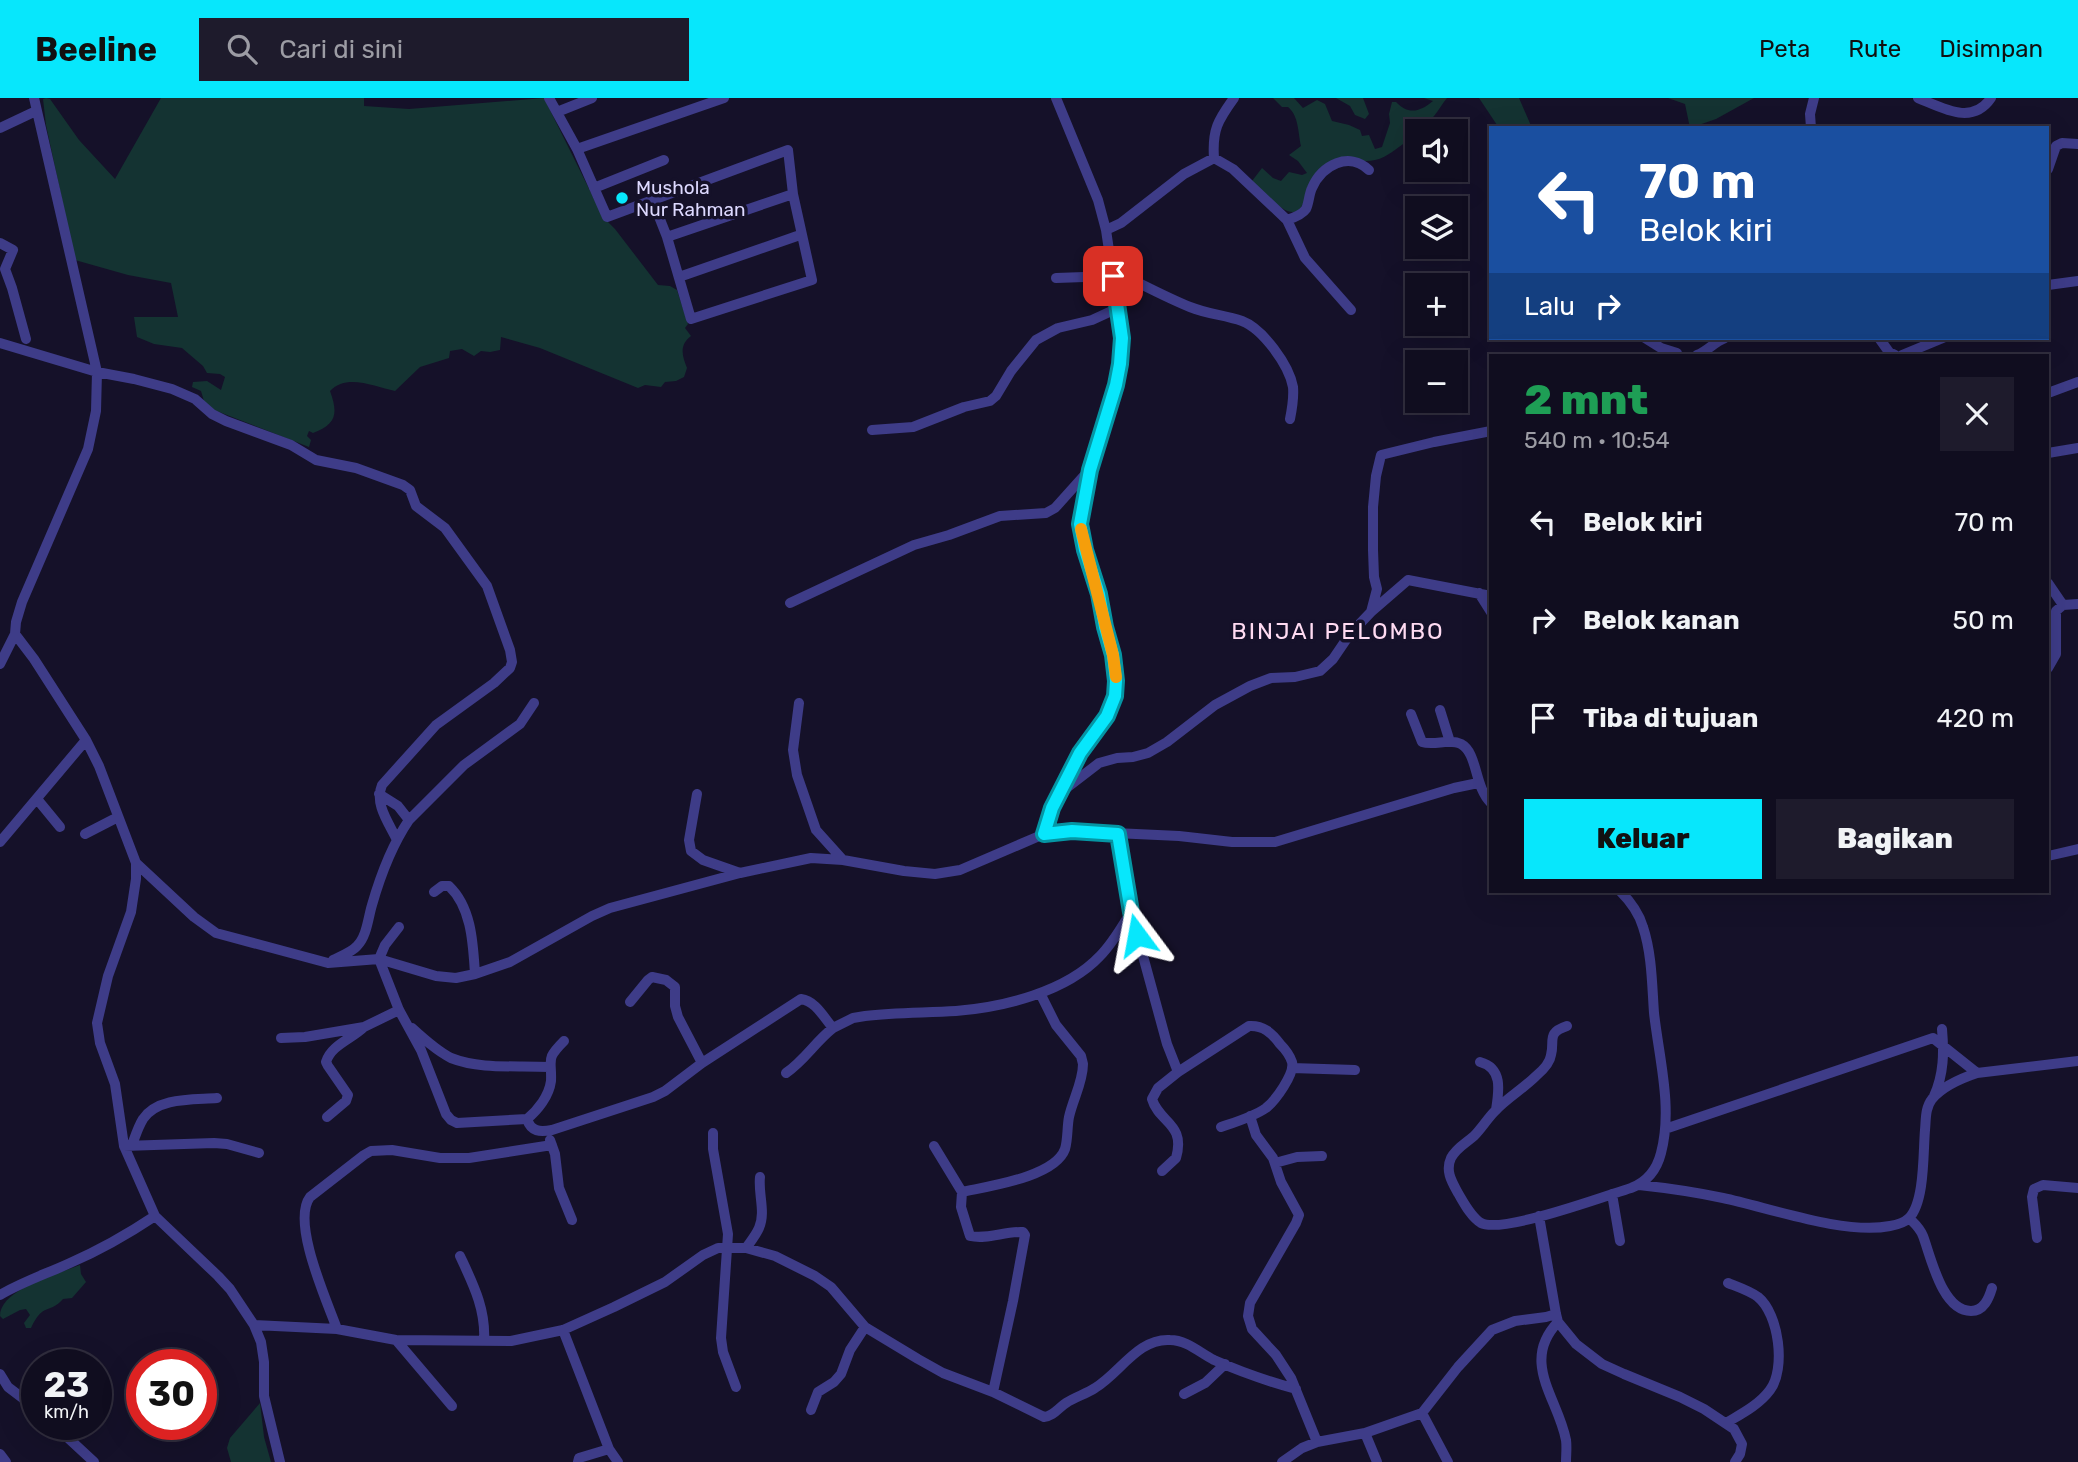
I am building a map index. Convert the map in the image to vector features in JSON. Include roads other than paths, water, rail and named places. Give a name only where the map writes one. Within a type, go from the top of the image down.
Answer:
[{"type":"street","points":[[0,664],[15,634],[22,602],[88,449],[96,411],[97,372],[34,98]]},
{"type":"street","points":[[549,98],[577,149],[607,217],[652,199],[788,150],[800,235],[812,280],[691,319],[667,237],[652,199]]},
{"type":"street","points":[[557,112],[592,98]]},
{"type":"street","points":[[577,149],[724,98]]},
{"type":"street","points":[[1044,834],[1052,808],[1080,753],[1107,716],[1115,696],[1113,655],[1082,537],[1081,513],[1090,470],[1116,385],[1122,338],[1106,230],[1098,200],[1056,98]]},
{"type":"street","points":[[1213,158],[1215,127],[1234,98]]},
{"type":"street","points":[[1811,126],[1814,98]]},
{"type":"street","points":[[1918,98],[1937,101],[1968,114],[1977,112],[1991,98]]},
{"type":"street","points":[[0,128],[36,111]]},
{"type":"street","points":[[2049,166],[2056,146],[2078,144]]},
{"type":"street","points":[[1106,230],[1121,223],[1184,174],[1213,158]]},
{"type":"street","points":[[1213,158],[1233,169],[1287,220],[1305,258],[1351,310]]},
{"type":"street","points":[[594,188],[664,160]]},
{"type":"street","points":[[1287,220],[1306,209],[1318,177],[1329,166],[1352,161],[1369,170]]},
{"type":"street","points":[[667,237],[793,194]]},
{"type":"street","points":[[679,277],[800,235]]},
{"type":"street","points":[[0,243],[13,250],[3,275],[12,288],[26,340]]},
{"type":"street","points":[[1056,278],[1112,273],[1190,307],[1241,321],[1255,329],[1275,352],[1290,379],[1293,391],[1290,419]]},
{"type":"street","points":[[2049,285],[2078,281]]},
{"type":"street","points":[[872,430],[913,427],[964,407],[987,402],[996,396],[1011,370],[1036,340],[1058,328],[1092,320],[1118,308]]},
{"type":"street","points":[[1649,340],[1678,354]]},
{"type":"street","points":[[1702,354],[1719,340]]},
{"type":"street","points":[[1880,340],[1893,354]]},
{"type":"street","points":[[1904,354],[1938,340]]},
{"type":"street","points":[[0,343],[97,372],[172,389],[195,399],[212,414],[226,421],[291,445],[316,460],[356,468],[403,485],[410,490],[416,506],[446,528],[487,586],[510,650],[511,665],[483,692],[436,725],[386,779],[379,794],[385,816],[397,839]]},
{"type":"street","points":[[2049,393],[2078,382]]},
{"type":"street","points":[[1371,612],[1377,589],[1374,577],[1373,507],[1381,455],[1489,431]]},
{"type":"street","points":[[2049,453],[2078,448]]},
{"type":"street","points":[[790,603],[914,545],[1000,516],[1046,513],[1065,498],[1090,470]]},
{"type":"street","points":[[1060,793],[1099,763],[1148,753],[1167,742],[1215,705],[1250,686],[1271,678],[1295,677],[1320,671],[1333,660],[1350,634],[1371,612],[1408,580],[1489,596]]},
{"type":"street","points":[[2049,584],[2063,605]]},
{"type":"street","points":[[1479,593],[1489,609]]},
{"type":"street","points":[[2049,666],[2056,654],[2056,611],[2063,605],[2078,604]]},
{"type":"street","points":[[15,634],[86,740],[99,766],[136,863],[131,912],[108,976],[97,1023],[100,1043],[115,1084],[128,1145],[155,1216],[230,1289],[254,1325],[261,1342],[264,1396],[280,1462]]},
{"type":"street","points":[[328,962],[356,947],[362,938],[397,839],[409,820],[464,765],[520,724],[534,703]]},
{"type":"street","points":[[799,703],[793,750],[797,775],[816,830],[843,860]]},
{"type":"street","points":[[1440,710],[1450,742]]},
{"type":"street","points":[[1411,714],[1422,742],[1450,742],[1462,745],[1468,750],[1478,783],[1489,801]]},
{"type":"street","points":[[0,842],[86,740]]},
{"type":"street","points":[[136,863],[194,917],[216,933],[328,962],[379,959],[444,978],[456,978],[510,962],[610,908],[740,873],[811,858],[843,860],[935,874],[960,870],[1044,834],[1072,831],[1179,836],[1233,842],[1275,842],[1478,783]]},
{"type":"street","points":[[379,794],[398,806],[409,820]]},
{"type":"street","points":[[697,794],[689,840],[691,851],[703,860],[740,873]]},
{"type":"street","points":[[37,799],[60,827]]},
{"type":"street","points":[[85,834],[118,817]]},
{"type":"street","points":[[1118,834],[1131,912],[1167,1044],[1178,1072]]},
{"type":"street","points":[[2049,856],[2078,849]]},
{"type":"street","points":[[435,892],[442,886],[449,886],[463,906],[469,924],[475,974]]},
{"type":"street","points":[[1567,1026],[1553,1035],[1551,1056],[1547,1065],[1496,1110],[1476,1134],[1453,1155],[1449,1167],[1451,1180],[1466,1206],[1483,1224],[1501,1225],[1539,1216],[1639,1185],[1646,1180],[1658,1161],[1665,1129],[1664,1093],[1651,969],[1643,927],[1633,906],[1622,893]]},
{"type":"street","points":[[786,1073],[797,1066],[833,1028],[853,1018],[959,1010],[989,1006],[1041,993],[1086,970],[1114,940],[1131,912]]},
{"type":"street","points":[[399,928],[385,945],[379,959],[404,1022],[421,1050],[446,1114],[452,1120],[457,1123],[527,1119],[549,1089],[552,1054],[564,1041]]},
{"type":"street","points":[[630,1002],[652,977],[671,983],[677,991],[675,1006],[678,1017],[702,1063]]},
{"type":"street","points":[[962,1192],[1034,1174],[1055,1162],[1065,1149],[1083,1060],[1056,1025],[1041,993]]},
{"type":"street","points":[[527,1119],[533,1129],[546,1131],[653,1097],[802,999],[813,1003],[833,1028]]},
{"type":"street","points":[[327,1117],[348,1097],[326,1062],[328,1056],[364,1027],[399,1010]]},
{"type":"street","points":[[404,1022],[442,1053],[461,1061],[549,1067]]},
{"type":"street","points":[[1161,1171],[1176,1158],[1178,1141],[1174,1127],[1155,1105],[1153,1096],[1158,1088],[1240,1030],[1253,1026],[1266,1030],[1291,1060],[1292,1068],[1284,1085],[1269,1105],[1221,1127]]},
{"type":"street","points":[[281,1038],[305,1037],[364,1027]]},
{"type":"street","points":[[1639,1185],[1724,1199],[1779,1213],[1851,1226],[1893,1226],[1909,1218],[1919,1199],[1926,1115],[1941,1074],[1942,1029]]},
{"type":"street","points":[[1665,1129],[1933,1038],[1977,1073]]},
{"type":"street","points":[[1933,1098],[1955,1083],[1977,1073],[2078,1061]]},
{"type":"street","points":[[1480,1062],[1491,1067],[1497,1079],[1496,1110]]},
{"type":"street","points":[[1292,1068],[1355,1070]]},
{"type":"street","points":[[128,1145],[143,1118],[161,1105],[217,1098]]},
{"type":"street","points":[[1250,1116],[1256,1135],[1275,1163],[1280,1182],[1299,1215],[1250,1303],[1248,1316],[1252,1329],[1276,1355],[1296,1389],[1317,1443]]},
{"type":"street","points":[[546,1131],[555,1154],[559,1188],[572,1220]]},
{"type":"street","points":[[713,1133],[728,1247],[721,1338],[723,1352],[736,1387]]},
{"type":"street","points":[[128,1145],[214,1143],[259,1153]]},
{"type":"street","points":[[337,1329],[305,1235],[304,1212],[310,1198],[371,1151],[392,1150],[458,1159],[552,1144]]},
{"type":"street","points":[[934,1146],[962,1192],[961,1207],[970,1236],[1021,1232],[1025,1235],[993,1392]]},
{"type":"street","points":[[1275,1163],[1297,1157],[1322,1156]]},
{"type":"street","points":[[746,1248],[760,1226],[760,1177]]},
{"type":"street","points":[[2037,1238],[2032,1196],[2034,1189],[2043,1185],[2078,1188]]},
{"type":"street","points":[[1612,1194],[1620,1241]]},
{"type":"street","points":[[0,1295],[110,1244],[155,1216]]},
{"type":"street","points":[[1539,1216],[1557,1318],[1576,1344],[1602,1364],[1680,1396],[1726,1423],[1734,1429],[1742,1444],[1735,1462]]},
{"type":"street","points":[[1909,1218],[1920,1230],[1945,1292],[1958,1306],[1964,1310],[1976,1311],[1984,1305],[1992,1288]]},
{"type":"street","points":[[254,1325],[337,1329],[397,1340],[511,1341],[563,1329],[648,1291],[718,1248],[746,1248],[775,1256],[815,1276],[831,1287],[865,1327],[943,1373],[993,1392],[1040,1416],[1048,1417],[1068,1401],[1095,1388],[1142,1348],[1168,1339],[1180,1341],[1254,1376],[1296,1389]]},
{"type":"street","points":[[460,1256],[480,1300],[484,1319],[484,1341]]},
{"type":"street","points":[[1726,1423],[1748,1410],[1772,1388],[1777,1376],[1779,1349],[1775,1328],[1765,1304],[1757,1296],[1728,1283]]},
{"type":"street","points":[[1285,1460],[1302,1448],[1365,1433],[1422,1413],[1458,1367],[1492,1330],[1515,1321],[1557,1318]]},
{"type":"street","points":[[1557,1318],[1546,1342],[1541,1363],[1548,1392],[1565,1437],[1566,1462]]},
{"type":"street","points":[[811,1410],[818,1392],[841,1374],[850,1350],[865,1327]]},
{"type":"street","points":[[563,1329],[609,1449],[618,1462]]},
{"type":"street","points":[[397,1340],[452,1406]]},
{"type":"street","points":[[1184,1394],[1205,1383],[1225,1364]]},
{"type":"street","points":[[0,1374],[8,1387],[21,1397]]},
{"type":"street","points":[[1422,1413],[1448,1462]]},
{"type":"street","points":[[1365,1433],[1377,1462]]},
{"type":"street","points":[[70,1440],[94,1462]]},
{"type":"street","points":[[575,1461],[609,1449]]},
{"type":"street","points":[[0,1454],[6,1462]]},
{"type":"place","name":"Mushola Nur Rahman","points":[[622,198]]},
{"type":"district","name":"BINJAI PELOMBO","points":[[1338,631]]}]
